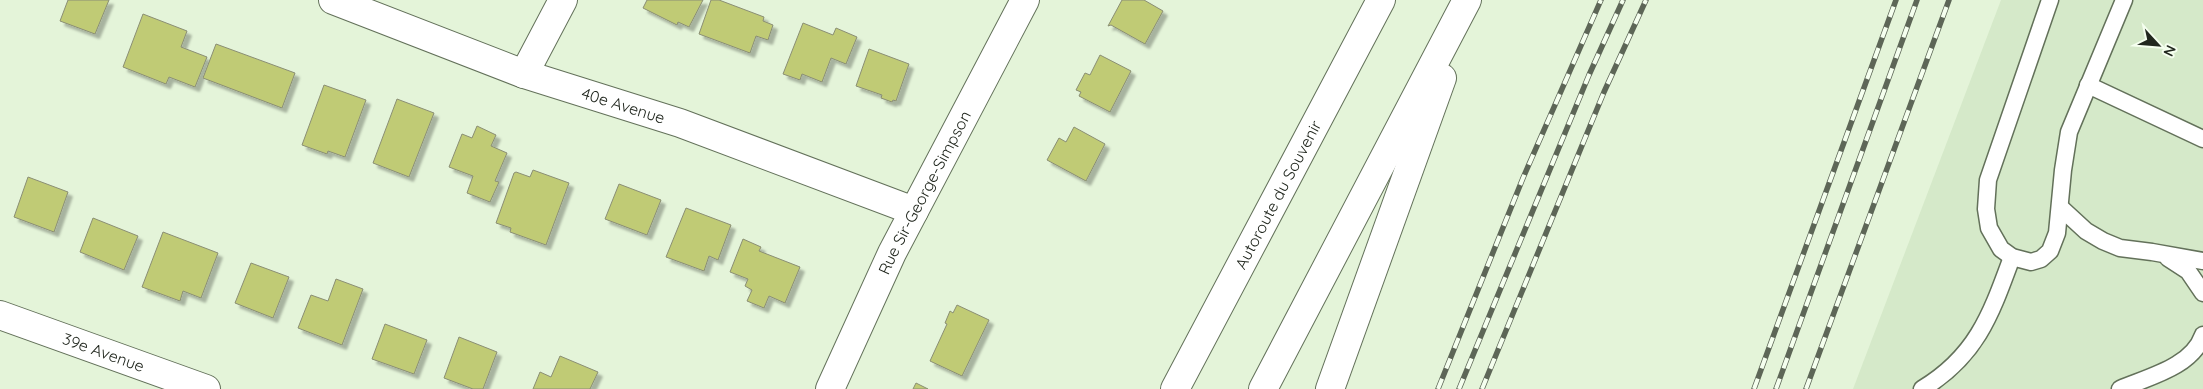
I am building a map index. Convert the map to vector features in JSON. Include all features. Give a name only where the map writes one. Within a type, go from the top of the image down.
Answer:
[{"type":"main road","name":"40e Avenue","points":[[333,0],[524,74],[680,123],[914,212]]},
{"type":"main road","points":[[524,74],[563,0]]},
{"type":"main road","name":"Rue Sir-George-Simpson","points":[[830,389],[892,253],[1025,0]]},
{"type":"main road","name":"Autoroute du Souvenir","points":[[1175,389],[1381,0]]},
{"type":"main road","points":[[1263,389],[1468,0]]},
{"type":"main road","points":[[1330,389],[1468,0]]},
{"type":"main road","name":"39e Avenue","points":[[0,316],[206,389]]},
{"type":"lane","points":[[2050,0],[1988,180],[1986,209],[1989,228],[2001,249],[2012,257],[2031,262],[2042,259],[2050,251],[2057,232],[2061,208],[2063,170],[2070,132],[2124,0]]},
{"type":"lane","points":[[2088,85],[2203,139]]},
{"type":"lane","points":[[2061,208],[2086,231],[2120,248],[2203,261]]},
{"type":"lane","points":[[2152,252],[2175,261],[2188,271],[2203,294]]},
{"type":"lane","points":[[1922,389],[1961,359],[1976,339],[1991,313],[2012,257]]},
{"type":"lane","points":[[2120,389],[2185,359],[2194,351],[2203,335]]},
{"type":"shaded area","points":[[2001,0],[2203,0],[2203,389],[1853,389]]},
{"type":"building","points":[[68,0],[109,0],[95,34],[60,21]]},
{"type":"building","points":[[647,0],[703,0],[689,27],[678,22],[677,25],[643,8]]},
{"type":"building","points":[[711,0],[719,0],[764,17],[763,21],[773,25],[768,40],[756,36],[750,53],[699,34]]},
{"type":"building","points":[[1122,0],[1144,0],[1163,11],[1145,44],[1111,25],[1108,26]]},
{"type":"building","points":[[143,14],[187,31],[181,47],[207,57],[195,87],[169,77],[166,84],[123,67]]},
{"type":"building","points":[[803,23],[833,35],[836,28],[857,37],[846,64],[831,58],[822,82],[802,74],[800,80],[783,74]]},
{"type":"building","points":[[216,44],[295,73],[282,108],[203,78]]},
{"type":"building","points":[[869,49],[909,64],[896,101],[893,100],[892,102],[881,98],[882,95],[856,86]]},
{"type":"building","points":[[1100,55],[1131,71],[1110,112],[1079,96],[1081,92],[1076,90],[1085,73],[1090,75]]},
{"type":"building","points":[[324,85],[366,100],[345,157],[328,151],[327,154],[302,145]]},
{"type":"building","points":[[397,99],[434,113],[409,177],[373,163]]},
{"type":"building","points":[[477,126],[496,135],[491,146],[507,153],[495,181],[499,182],[490,202],[467,193],[473,176],[449,167],[462,134],[472,138]]},
{"type":"building","points":[[1074,127],[1105,144],[1086,181],[1047,160],[1059,138],[1066,142]]},
{"type":"building","points":[[533,170],[569,183],[546,245],[510,232],[511,228],[496,223],[514,173],[530,177]]},
{"type":"building","points":[[28,177],[68,192],[54,232],[14,217]]},
{"type":"building","points":[[619,184],[661,200],[647,235],[605,219]]},
{"type":"building","points":[[686,208],[731,225],[718,260],[709,256],[704,271],[666,257]]},
{"type":"building","points":[[93,218],[138,236],[124,270],[80,252]]},
{"type":"building","points":[[163,232],[218,253],[201,298],[183,291],[180,301],[142,287]]},
{"type":"building","points":[[743,239],[761,247],[759,251],[800,267],[785,303],[769,296],[764,308],[747,301],[752,290],[745,286],[748,279],[730,272]]},
{"type":"building","points":[[251,263],[289,277],[273,318],[235,303]]},
{"type":"building","points":[[336,279],[363,289],[342,345],[298,328],[311,295],[328,301]]},
{"type":"building","points":[[957,305],[989,320],[962,376],[930,361],[947,324],[945,323],[950,311],[953,313]]},
{"type":"building","points":[[385,324],[427,340],[414,374],[372,359]]},
{"type":"building","points":[[459,337],[497,352],[483,389],[473,389],[444,378]]},
{"type":"building","points":[[560,356],[598,372],[590,389],[533,389],[540,372],[551,377]]},
{"type":"building","points":[[916,383],[928,389],[913,389]]},
{"type":"railway","points":[[1438,389],[1523,178],[1601,0]]},
{"type":"railway","points":[[1459,389],[1589,75],[1623,0]]},
{"type":"railway","points":[[1482,389],[1604,92],[1646,0]]},
{"type":"railway","points":[[1754,389],[1896,0]]},
{"type":"railway","points":[[1776,389],[1917,0]]},
{"type":"railway","points":[[1806,389],[1949,0]]}]
